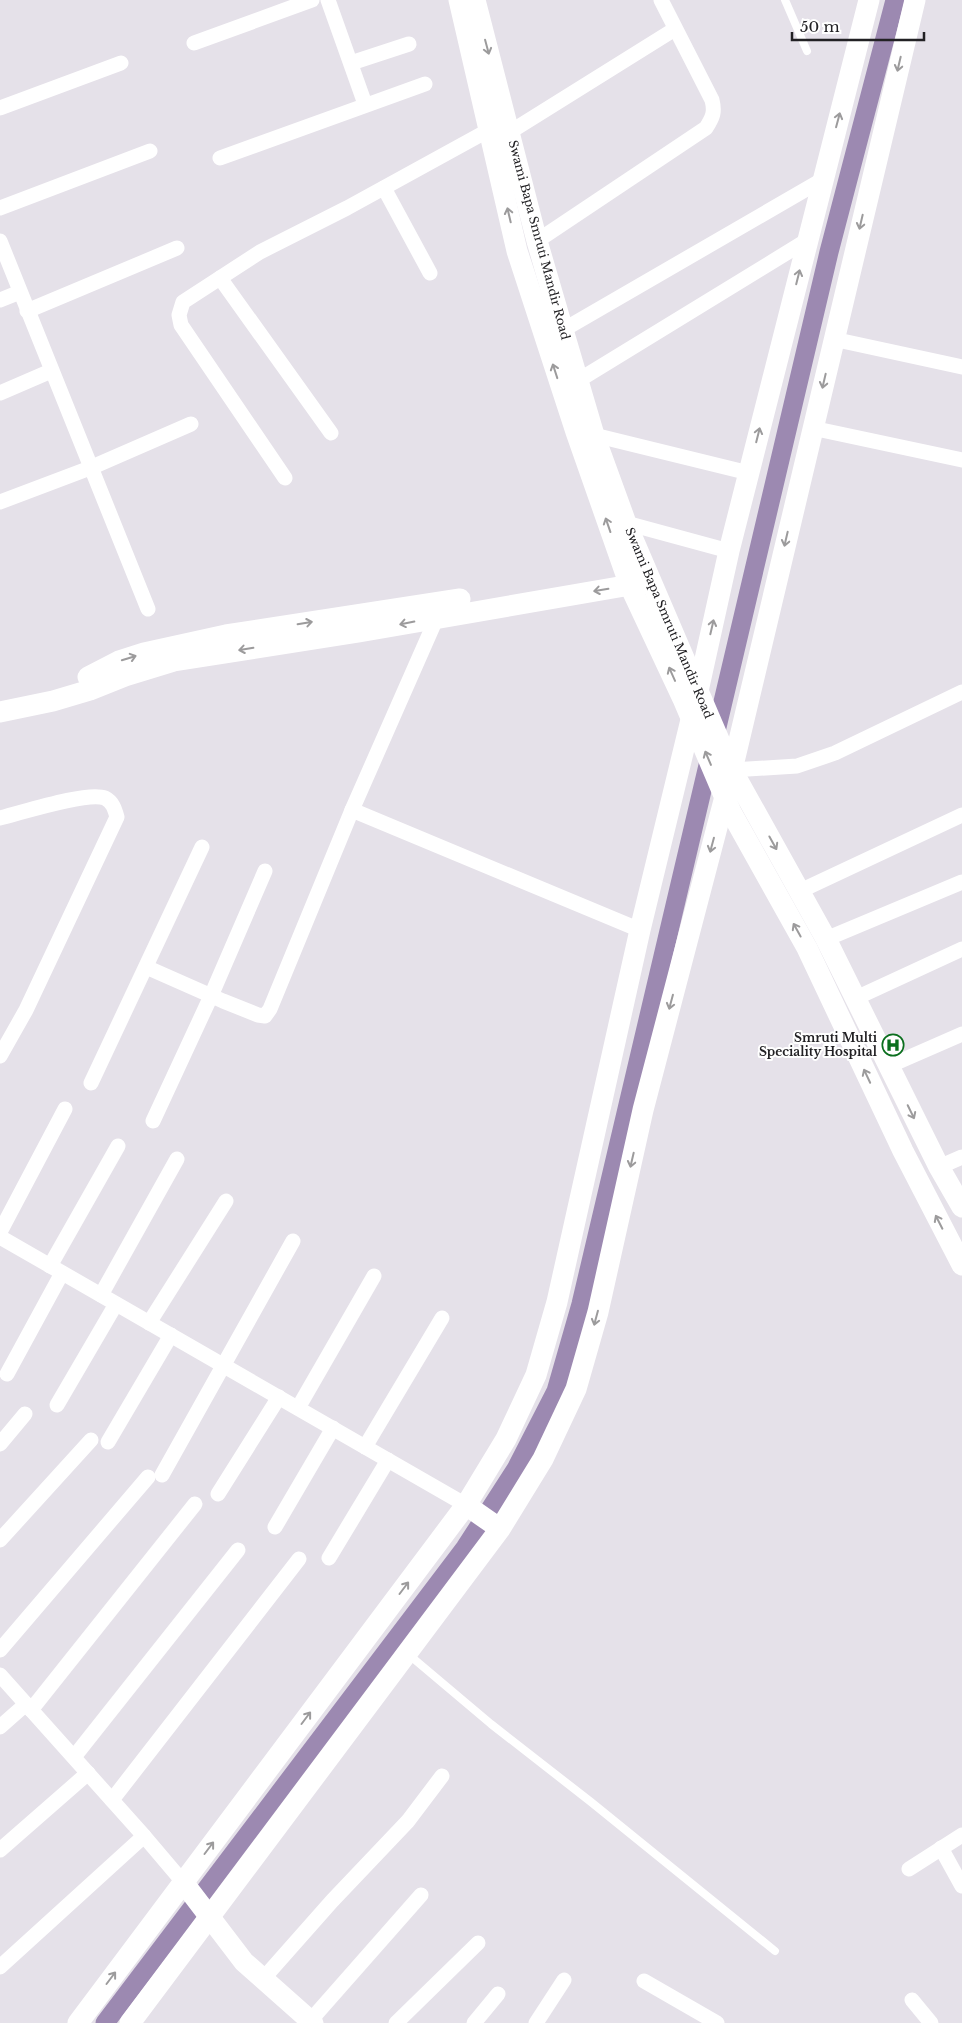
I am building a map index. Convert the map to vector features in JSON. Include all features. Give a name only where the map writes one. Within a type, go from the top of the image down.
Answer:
[{"type":"street","points":[[194,43],[312,0]]},
{"type":"street","points":[[328,0],[365,104]]},
{"type":"street","points":[[459,0],[499,131],[517,251],[532,303],[637,576],[650,626],[731,812],[807,948],[903,1151],[962,1265]]},
{"type":"street","name":"Swami Bapa Smruti Mandir Road","points":[[475,0],[499,131],[537,241],[594,435],[626,523],[637,576],[698,691],[732,770],[826,939],[939,1167],[962,1207]]},
{"type":"street","points":[[537,241],[706,128],[710,123],[714,110],[712,100],[661,0]]},
{"type":"street","points":[[78,2023],[466,1504],[506,1439],[536,1375],[556,1302],[640,930],[748,473],[869,0]]},
{"type":"street","points":[[130,2023],[500,1528],[543,1459],[576,1389],[598,1312],[643,1110],[732,770],[915,0]]},
{"type":"street","points":[[285,478],[181,325],[179,315],[183,302],[260,252],[499,131],[675,29]]},
{"type":"street","points":[[350,63],[408,44]]},
{"type":"street","points":[[0,108],[121,63]]},
{"type":"street","points":[[220,158],[365,104],[425,84]]},
{"type":"street","points":[[0,208],[150,151]]},
{"type":"street","points":[[563,330],[822,180]]},
{"type":"street","points":[[384,188],[430,273]]},
{"type":"street","points":[[0,241],[148,609]]},
{"type":"street","points":[[579,380],[806,241]]},
{"type":"street","points":[[27,311],[177,248]]},
{"type":"street","points":[[220,278],[332,433]]},
{"type":"street","points":[[0,300],[20,292]]},
{"type":"street","points":[[833,339],[962,367]]},
{"type":"street","points":[[0,393],[51,371]]},
{"type":"street","points":[[0,502],[90,468],[192,424]]},
{"type":"street","points":[[812,428],[962,460]]},
{"type":"street","points":[[594,435],[748,473]]},
{"type":"street","points":[[626,523],[729,552]]},
{"type":"street","points":[[0,699],[51,688],[125,676],[174,661],[359,632],[438,610],[637,576]]},
{"type":"street","points":[[146,967],[211,996],[265,1016],[438,610]]},
{"type":"street","points":[[0,712],[53,701],[94,682]]},
{"type":"street","points":[[732,770],[797,766],[835,753],[962,692]]},
{"type":"street","points":[[0,818],[85,797],[105,798],[115,807],[116,817],[26,1010],[0,1056]]},
{"type":"street","points":[[352,810],[640,930]]},
{"type":"street","points":[[800,891],[962,815]]},
{"type":"street","points":[[91,1083],[202,847]]},
{"type":"street","points":[[153,1121],[211,996],[265,871]]},
{"type":"street","points":[[826,939],[962,882]]},
{"type":"street","points":[[856,998],[962,949]]},
{"type":"street","points":[[889,1066],[962,1034]]},
{"type":"street","points":[[0,1232],[65,1109]]},
{"type":"street","points":[[7,1374],[118,1146]]},
{"type":"street","points":[[939,1167],[962,1157]]},
{"type":"street","points":[[101,1295],[177,1159]]},
{"type":"street","points":[[149,1323],[226,1201]]},
{"type":"street","points":[[0,1237],[466,1504],[500,1528]]},
{"type":"street","points":[[0,1650],[155,1476],[223,1365],[293,1241]]},
{"type":"street","points":[[298,1408],[374,1276]]},
{"type":"street","points":[[57,1405],[116,1304]]},
{"type":"street","points":[[365,1447],[442,1318]]},
{"type":"street","points":[[108,1442],[171,1335]]},
{"type":"street","points":[[218,1494],[279,1397]]},
{"type":"street","points":[[0,1444],[25,1414]]},
{"type":"street","points":[[275,1527],[333,1428]]},
{"type":"street","points":[[0,1540],[91,1440]]},
{"type":"street","points":[[329,1558],[388,1460]]},
{"type":"street","points":[[0,1727],[29,1707],[195,1504]]},
{"type":"street","points":[[74,1756],[238,1550]]},
{"type":"street","points":[[112,1800],[300,1559]]},
{"type":"street","points":[[0,1675],[184,1882],[244,1962],[311,2022],[421,1895]]},
{"type":"street","points":[[0,1850],[88,1772]]},
{"type":"street","points":[[263,1979],[332,1901],[408,1821],[442,1776]]},
{"type":"street","points":[[909,1869],[962,1835]]},
{"type":"street","points":[[0,1967],[144,1836]]},
{"type":"street","points":[[942,1848],[962,1886]]},
{"type":"street","points":[[396,2023],[478,1943]]},
{"type":"street","points":[[536,2023],[564,1980]]},
{"type":"street","points":[[644,1981],[717,2023]]},
{"type":"street","points":[[474,2023],[498,1994]]},
{"type":"street","points":[[912,2000],[931,2023]]},
{"type":"lane","points":[[785,0],[807,51]]},
{"type":"lane","points":[[407,1653],[492,1724],[775,1950]]},
{"type":"waterway","points":[[105,2023],[465,1548],[516,1469],[556,1391],[581,1304],[829,252],[895,0]]},
{"type":"place","name":"Smruti Multi Speciality Hospital","points":[[893,1045]]}]
